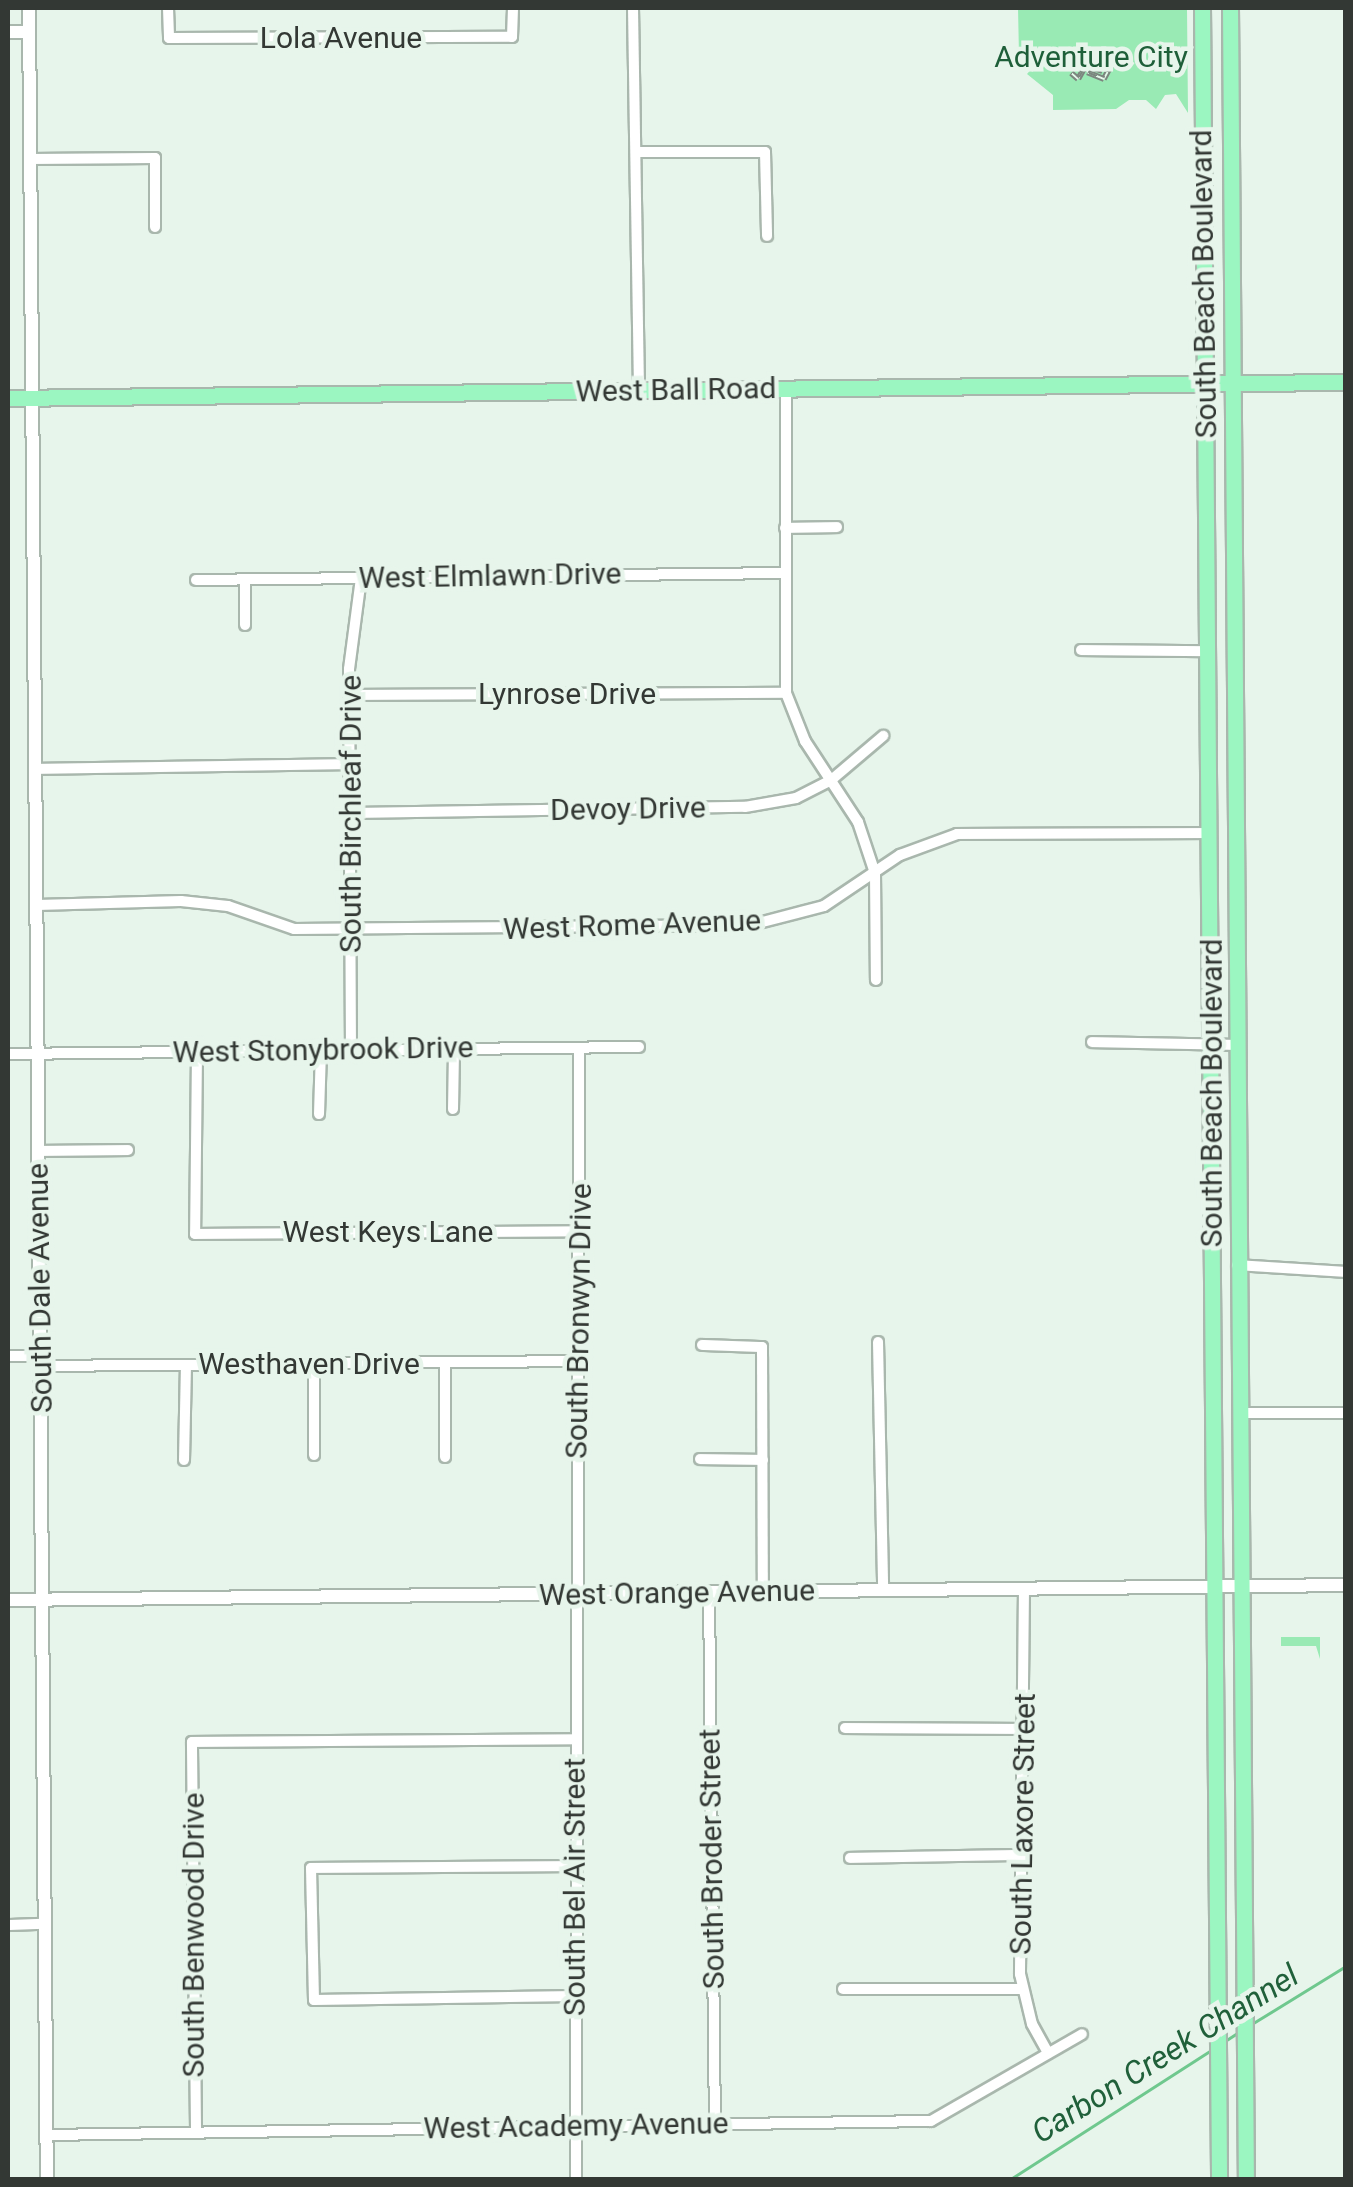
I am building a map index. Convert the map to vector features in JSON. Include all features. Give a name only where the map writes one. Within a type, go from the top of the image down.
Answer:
[{"type":"main road","name":"South Beach Boulevard","points":[[1202,8],[1220,2180]]},
{"type":"main road","name":"South Beach Boulevard","points":[[1230,8],[1235,384],[1234,1045],[1246,2180]]},
{"type":"main road","name":"West Ball Road","points":[[8,398],[1346,382]]},
{"type":"street","name":"South Dale Avenue","points":[[29,8],[47,2180]]},
{"type":"street","name":"Lola Avenue","points":[[168,8],[169,38],[512,37],[513,8]]},
{"type":"street","points":[[633,8],[639,391]]},
{"type":"street","points":[[8,32],[29,32]]},
{"type":"street","points":[[637,152],[765,152],[767,236]]},
{"type":"street","points":[[30,159],[155,158],[155,228]]},
{"type":"street","points":[[786,389],[786,693],[830,780],[858,822],[874,873],[876,980]]},
{"type":"street","points":[[785,528],[837,528]]},
{"type":"street","name":"West Elmlawn Drive","points":[[196,580],[784,573]]},
{"type":"street","name":"South Birchleaf Drive","points":[[351,1050],[349,695],[360,578]]},
{"type":"street","points":[[245,579],[245,625]]},
{"type":"street","points":[[1081,650],[1206,651]]},
{"type":"street","name":"Lynrose Drive","points":[[349,695],[786,693]]},
{"type":"street","name":"Devoy Drive","points":[[352,813],[745,807],[796,798],[830,780],[883,736]]},
{"type":"street","points":[[36,769],[349,764]]},
{"type":"street","name":"West Rome Avenue","points":[[37,905],[181,901],[228,906],[294,930],[751,925],[824,906],[900,855],[958,834],[1210,833]]},
{"type":"street","points":[[1092,1042],[1234,1045]]},
{"type":"street","name":"West Stonybrook Drive","points":[[8,1054],[639,1047]]},
{"type":"street","name":"South Bronwyn Drive","points":[[576,1594],[582,1231],[579,1048]]},
{"type":"street","points":[[453,1108],[454,1049]]},
{"type":"street","points":[[319,1114],[321,1050]]},
{"type":"street","name":"West Keys Lane","points":[[197,1052],[195,1234],[582,1231]]},
{"type":"street","points":[[39,1151],[128,1150]]},
{"type":"street","points":[[1237,1265],[1346,1272]]},
{"type":"street","points":[[878,1342],[883,1590]]},
{"type":"street","points":[[702,1345],[762,1347],[763,1592]]},
{"type":"street","name":"Westhaven Drive","points":[[8,1356],[41,1361],[186,1364],[577,1361]]},
{"type":"street","points":[[445,1362],[445,1457]]},
{"type":"street","points":[[184,1460],[186,1364]]},
{"type":"street","points":[[314,1364],[314,1455]]},
{"type":"street","points":[[1239,1413],[1346,1412]]},
{"type":"street","points":[[700,1459],[763,1460]]},
{"type":"street","name":"West Orange Avenue","points":[[8,1600],[1346,1585]]},
{"type":"street","name":"South Laxore Street","points":[[1024,1588],[1022,1989],[1048,2053]]},
{"type":"street","name":"South Broder Street","points":[[709,1592],[714,2126]]},
{"type":"street","name":"South Bel Air Street","points":[[576,1594],[576,2180]]},
{"type":"street","points":[[845,1728],[1025,1729]]},
{"type":"street","name":"South Benwood Drive","points":[[196,2129],[192,1742],[574,1739]]},
{"type":"street","points":[[850,1858],[1025,1855]]},
{"type":"street","points":[[575,1866],[311,1868],[314,2000],[575,1996]]},
{"type":"street","points":[[8,1924],[45,1924]]},
{"type":"street","points":[[843,1989],[1022,1989]]},
{"type":"street","name":"West Academy Avenue","points":[[47,2134],[931,2121],[1082,2034]]},
{"type":"green space","name":"Adventure City","points":[[1018,8],[1187,8],[1188,113],[1176,94],[1165,95],[1156,109],[1146,100],[1129,100],[1116,109],[1053,110],[1053,95],[1027,74],[1034,66],[1019,56]]},
{"type":"green space","points":[[1281,1637],[1320,1637],[1320,1659],[1316,1646],[1281,1646]]},
{"type":"waterway","name":"Carbon Creek Channel","points":[[1250,2025],[1346,1966]]},
{"type":"waterway","name":"Carbon Creek Channel","points":[[1225,2041],[1239,2032]]},
{"type":"waterway","name":"Carbon Creek Channel","points":[[1009,2180],[1210,2051]]},
{"type":"railway","points":[[1071,63],[1079,55],[1115,58],[1104,79],[1087,72],[1090,67],[1102,71],[1101,62],[1087,63],[1078,79],[1071,73]]}]
